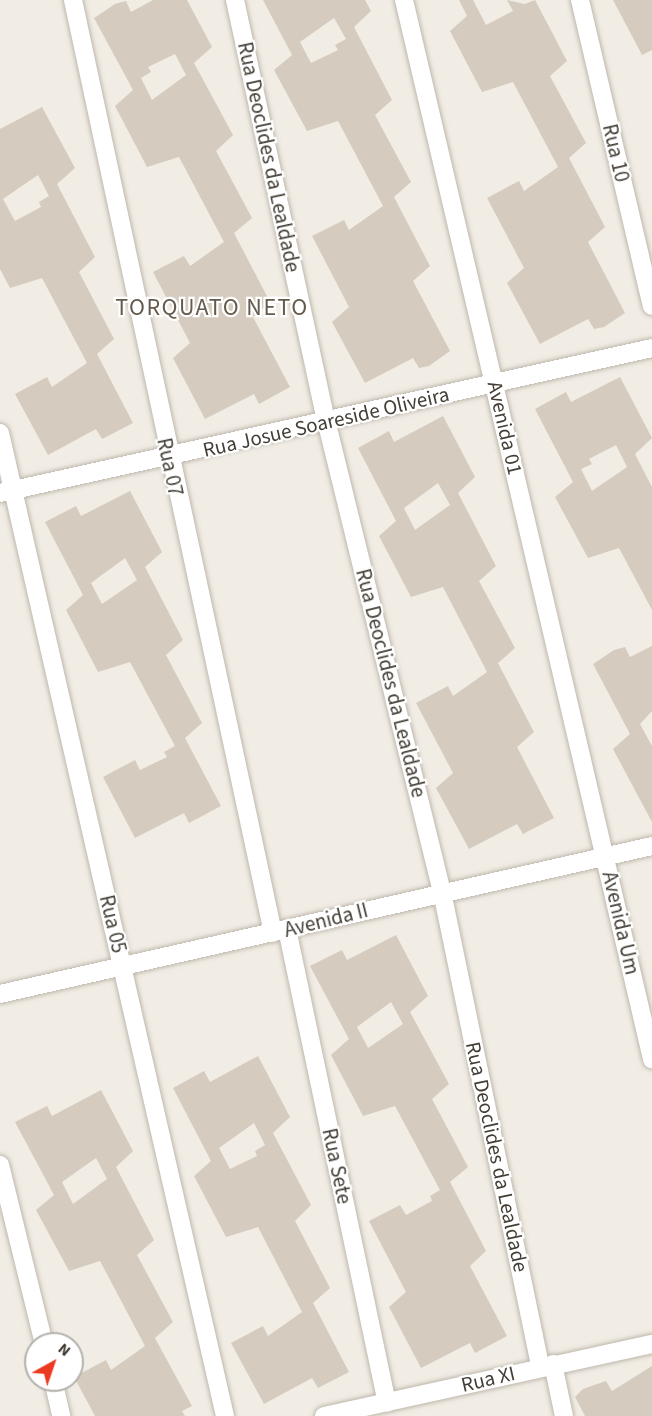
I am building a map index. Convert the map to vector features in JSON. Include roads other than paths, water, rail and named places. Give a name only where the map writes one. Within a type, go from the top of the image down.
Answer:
[{"type":"street","name":"Rua 07","points":[[72,0],[167,459],[280,931]]},
{"type":"street","name":"Rua Deoclides da Lealdade","points":[[235,0],[326,420],[442,892],[546,1365],[564,1416]]},
{"type":"street","name":"Avenida 01","points":[[404,0],[605,857]]},
{"type":"street","name":"Rua 10","points":[[580,0],[652,306]]},
{"type":"street","name":"Rua Josue Soareside Oliveira","points":[[6,491],[167,459],[326,420],[652,348]]},
{"type":"street","name":"Rua 05","points":[[0,433],[6,491],[123,969],[225,1416]]},
{"type":"street","name":"Avenida II","points":[[0,994],[123,969],[442,892],[652,846]]},
{"type":"street","name":"Avenida Um","points":[[605,857],[652,1059]]},
{"type":"street","name":"Rua Sete","points":[[280,931],[387,1403]]},
{"type":"street","points":[[0,1165],[41,1332]]},
{"type":"street","name":"Rua XI","points":[[324,1416],[546,1365],[652,1344]]},
{"type":"street","points":[[55,1392],[61,1416]]},
{"type":"district","name":"TORQUATO NETO","points":[[212,308]]}]
